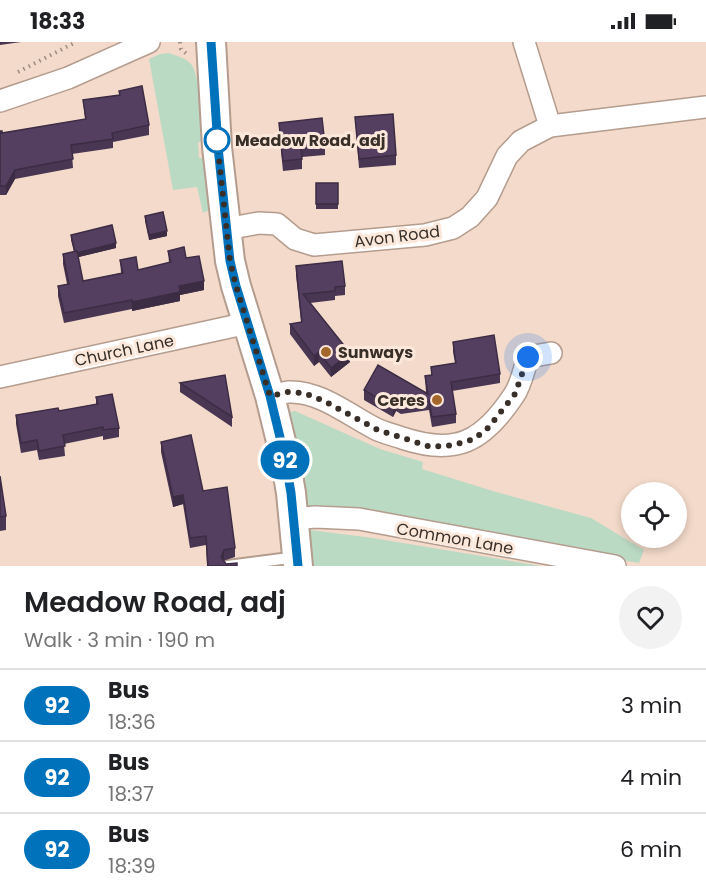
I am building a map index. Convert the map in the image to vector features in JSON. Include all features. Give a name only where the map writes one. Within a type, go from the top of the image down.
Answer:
[{"type":"street","points":[[211,42],[226,229],[236,286],[270,396],[285,458],[298,562]]},
{"type":"street","points":[[524,42],[550,126]]},
{"type":"street","points":[[0,101],[68,78],[138,44]]},
{"type":"street","name":"Avon Road","points":[[226,229],[259,223],[278,224],[295,240],[314,245],[425,234],[453,228],[470,217],[487,198],[507,156],[521,141],[550,126],[706,106]]},
{"type":"street","name":"Church Lane","points":[[0,377],[248,323]]},
{"type":"street","points":[[270,396],[288,392],[304,393],[378,430],[431,447],[454,445],[474,439],[488,428],[515,394],[528,357],[551,353]]},
{"type":"street","name":"Common Lane","points":[[294,519],[315,517],[359,519],[615,566]]},
{"type":"lane","points":[[228,566],[298,562]]},
{"type":"path","points":[[9,76],[76,42]]},
{"type":"green space","points":[[169,53],[189,62],[197,79],[203,142],[198,142],[199,158],[204,158],[209,210],[203,213],[197,187],[173,190],[149,59]]},
{"type":"green space","points":[[295,411],[380,449],[423,462],[422,469],[591,518],[621,536],[621,548],[644,550],[639,563],[307,507],[284,413]]},
{"type":"green space","points":[[310,530],[541,566],[303,566],[303,533]]},
{"type":"building","points":[[142,86],[149,125],[112,133],[113,139],[71,145],[73,159],[15,170],[6,186],[0,186],[0,131],[2,133],[86,119],[83,100],[120,95],[119,91]]},
{"type":"building","points":[[393,114],[396,155],[359,159],[355,117]]},
{"type":"building","points":[[322,118],[325,145],[301,148],[302,159],[283,161],[279,123]]},
{"type":"building","points":[[316,183],[338,183],[338,204],[316,204]]},
{"type":"building","points":[[163,212],[167,231],[149,235],[145,216]]},
{"type":"building","points":[[112,225],[116,243],[75,252],[71,235]]},
{"type":"building","points":[[184,247],[186,258],[199,256],[204,281],[179,286],[180,292],[64,313],[58,286],[69,284],[63,254],[77,251],[83,281],[123,273],[120,260],[136,257],[138,270],[171,262],[168,251]]},
{"type":"building","points":[[342,261],[345,286],[335,287],[335,291],[303,294],[350,353],[331,368],[319,352],[314,356],[290,324],[302,322],[296,266]]},
{"type":"building","points":[[494,335],[500,374],[451,382],[456,414],[432,417],[429,400],[401,405],[396,401],[393,407],[364,390],[378,365],[428,394],[425,376],[432,375],[431,367],[456,363],[453,342]]},
{"type":"building","points":[[225,375],[232,417],[180,383]]},
{"type":"building","points":[[112,394],[119,428],[103,430],[103,427],[63,435],[65,446],[39,451],[37,440],[21,443],[16,415],[98,404],[96,397]]},
{"type":"building","points":[[191,435],[203,491],[227,487],[235,548],[224,550],[221,557],[226,564],[237,563],[237,566],[208,566],[206,536],[190,538],[183,495],[173,497],[161,442]]},
{"type":"building","points":[[0,476],[6,516],[0,517]]},
{"type":"bus line","name":"92","points":[[211,42],[218,147],[230,261],[270,396],[285,458],[298,566]]},
{"type":"place","name":"Meadow Road, adj","points":[[217,140]]},
{"type":"place","name":"Sunways","points":[[326,352]]},
{"type":"place","name":"Ceres","points":[[437,400]]},
{"type":"route","points":[[217,140],[230,261],[270,396],[288,392],[304,393],[378,430],[431,447],[454,445],[474,439],[488,428],[515,394],[528,357]]}]
